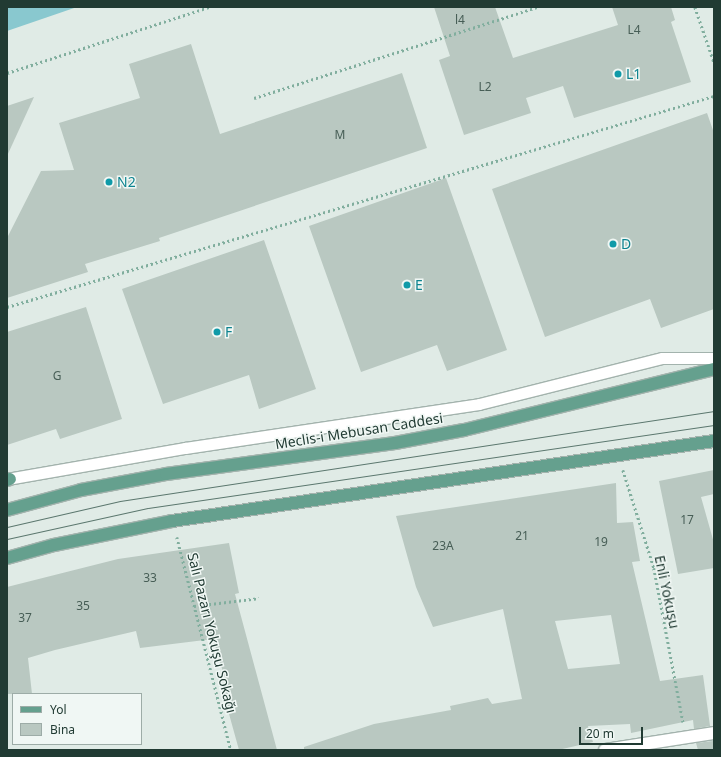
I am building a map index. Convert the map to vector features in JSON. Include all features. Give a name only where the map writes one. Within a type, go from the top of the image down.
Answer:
[{"type":"main road","name":"Meclis-i Mebusan Caddesi","points":[[7,510],[81,490],[166,474],[395,443],[464,430],[714,368]]},
{"type":"main road","points":[[7,558],[54,545],[172,521],[619,454],[714,442]]},
{"type":"street","points":[[605,750],[714,733]]},
{"type":"lane","points":[[8,479],[185,448],[479,404],[662,358],[714,358]]},
{"type":"path","points":[[7,73],[209,7]]},
{"type":"path","points":[[254,98],[537,7]]},
{"type":"path","points":[[695,7],[714,62]]},
{"type":"path","points":[[7,307],[714,96]]},
{"type":"path","name":"Enli Yokuşu","points":[[619,454],[654,568],[686,737]]},
{"type":"path","name":"Salı Pazarı Yokuşu Sokağı","points":[[172,521],[231,750]]},
{"type":"path","points":[[194,606],[259,598]]},
{"type":"water","points":[[7,7],[77,7],[7,31]]},
{"type":"building","points":[[434,7],[495,7],[513,58],[618,25],[612,7],[671,7],[675,20],[671,22],[691,82],[574,118],[563,86],[526,98],[531,113],[464,135],[439,60],[450,56]]},
{"type":"building","points":[[191,44],[220,134],[402,73],[427,148],[159,238],[160,241],[85,264],[88,272],[7,298],[7,238],[41,171],[74,170],[59,123],[140,98],[129,64]]},
{"type":"building","points":[[34,97],[7,156],[7,106]]},
{"type":"building","name":"D","points":[[707,113],[714,133],[714,309],[661,328],[650,299],[545,337],[492,189]]},
{"type":"building","name":"E","points":[[446,178],[507,350],[447,371],[437,345],[361,372],[309,226]]},
{"type":"building","name":"F","points":[[264,240],[316,389],[259,409],[249,375],[163,404],[122,289]]},
{"type":"building","points":[[86,307],[122,419],[60,439],[56,429],[7,445],[7,332]]},
{"type":"building","points":[[714,470],[714,494],[701,497],[714,543],[714,568],[678,574],[659,481]]},
{"type":"building","points":[[616,483],[617,523],[633,522],[640,561],[632,562],[660,681],[703,675],[710,726],[694,729],[693,720],[631,733],[630,724],[588,726],[593,742],[558,750],[304,750],[304,747],[374,724],[451,710],[450,706],[488,698],[492,704],[522,699],[503,609],[433,627],[416,587],[396,516]],"holes":[[[611,615],[620,664],[568,669],[555,621]]]},
{"type":"building","points":[[229,543],[239,593],[235,594],[277,750],[239,750],[221,685],[227,685],[213,639],[140,648],[136,631],[55,650],[28,658],[32,693],[7,694],[7,587],[118,559]]},
{"type":"building","points":[[713,741],[714,750],[698,750],[696,743]]},
{"type":"tram line","points":[[7,527],[120,501],[714,411]]},
{"type":"tram line","points":[[7,539],[148,508],[714,425]]},
{"type":"place","name":"L1","points":[[618,74]]},
{"type":"place","name":"N2","points":[[109,182]]},
{"type":"place","name":"D","points":[[613,244]]},
{"type":"place","name":"E","points":[[407,285]]},
{"type":"place","name":"F","points":[[217,332]]}]
